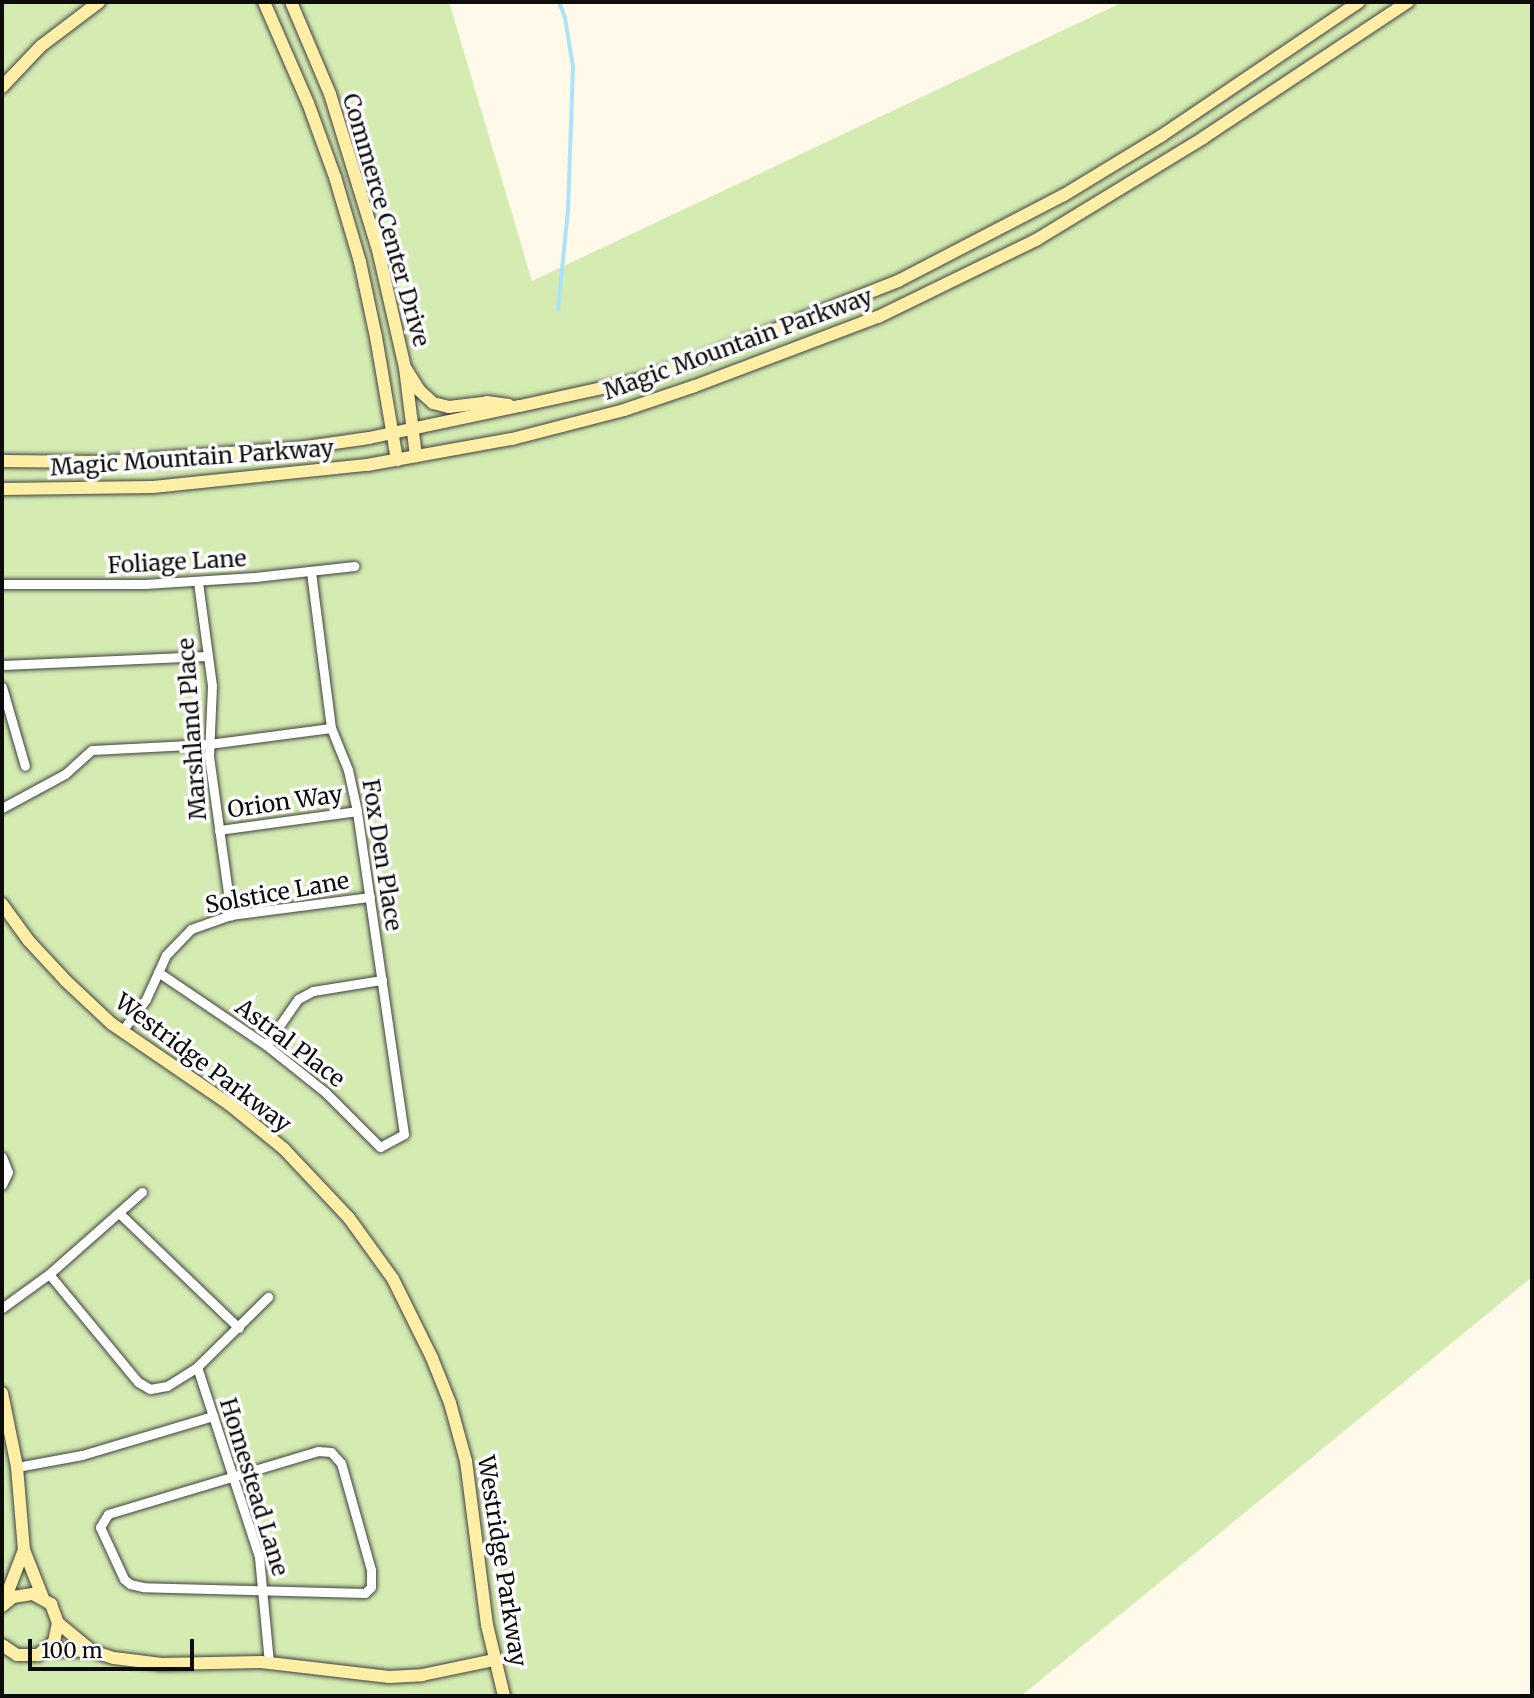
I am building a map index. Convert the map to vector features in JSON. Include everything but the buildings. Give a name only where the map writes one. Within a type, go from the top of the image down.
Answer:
[{"type":"main road","points":[[2,87],[41,46],[99,2]]},
{"type":"main road","name":"Commerce Center Drive","points":[[264,2],[308,103],[338,189],[376,337],[397,460]]},
{"type":"main road","name":"Commerce Center Drive","points":[[291,2],[330,94],[360,188],[405,368],[416,456]]},
{"type":"main road","name":"Magic Mountain Parkway","points":[[2,461],[103,462],[299,448],[393,433],[659,374],[813,317],[898,281],[997,232],[1119,163],[1359,2]]},
{"type":"main road","name":"Magic Mountain Parkway","points":[[2,489],[165,486],[295,474],[397,460],[512,439],[636,406],[784,355],[936,291],[1036,240],[1125,188],[1408,2]]},
{"type":"main road","points":[[405,368],[426,398],[440,405],[460,407],[487,402],[520,406]]},
{"type":"main road","name":"Westridge Parkway","points":[[2,904],[29,941],[66,981],[122,1031],[229,1104],[284,1149],[342,1210],[393,1279],[432,1357],[450,1403],[466,1461],[494,1660],[504,1696]]},
{"type":"main road","points":[[2,1393],[17,1467],[24,1550],[43,1598],[56,1613],[58,1623],[58,1633],[47,1650]]},
{"type":"main road","points":[[3,1604],[24,1550]]},
{"type":"main road","points":[[3,1604],[23,1594],[43,1598]]},
{"type":"main road","points":[[58,1623],[92,1651]]},
{"type":"main road","points":[[2,1644],[17,1655],[28,1657],[47,1650],[92,1651],[114,1658],[162,1664],[269,1662],[389,1677],[422,1675],[494,1660]]},
{"type":"street","name":"Foliage Lane","points":[[2,584],[114,585],[198,582],[354,566]]},
{"type":"street","name":"Fox Den Place","points":[[312,572],[331,728],[348,770],[358,811],[404,1134],[392,1141]]},
{"type":"street","name":"Marshland Place","points":[[198,582],[213,709],[209,744],[231,915]]},
{"type":"street","points":[[2,666],[208,656]]},
{"type":"street","points":[[2,687],[24,765]]},
{"type":"street","points":[[2,808],[65,774],[92,750],[209,744],[331,728]]},
{"type":"street","name":"Orion Way","points":[[219,831],[358,811]]},
{"type":"street","name":"Solstice Lane","points":[[122,1031],[146,999],[177,940],[191,929],[231,915],[370,897]]},
{"type":"street","name":"Astral Place","points":[[158,972],[266,1045],[325,1092],[380,1147],[392,1141]]},
{"type":"street","points":[[266,1045],[298,999],[313,991],[382,980]]},
{"type":"street","points":[[2,1157],[8,1171],[2,1185]]},
{"type":"street","points":[[2,1308],[49,1274],[142,1192]]},
{"type":"street","points":[[119,1213],[239,1328]]},
{"type":"street","points":[[49,1274],[138,1382],[150,1390],[167,1386],[197,1367],[268,1297]]},
{"type":"street","name":"Homestead Lane","points":[[197,1367],[259,1557],[265,1591],[269,1662]]},
{"type":"street","points":[[17,1467],[82,1455],[213,1416]]},
{"type":"street","points":[[318,1451],[331,1452],[341,1463],[371,1570],[371,1587],[365,1593],[355,1594],[130,1584],[120,1573],[102,1534],[103,1519],[117,1510],[233,1476],[318,1451]]},
{"type":"green space","points":[[2,2],[449,2],[532,281],[1123,2],[1532,2],[1532,1277],[1021,1696],[2,1696]]},
{"type":"waterway","points":[[558,310],[568,210],[573,67],[565,18],[559,2]]}]
